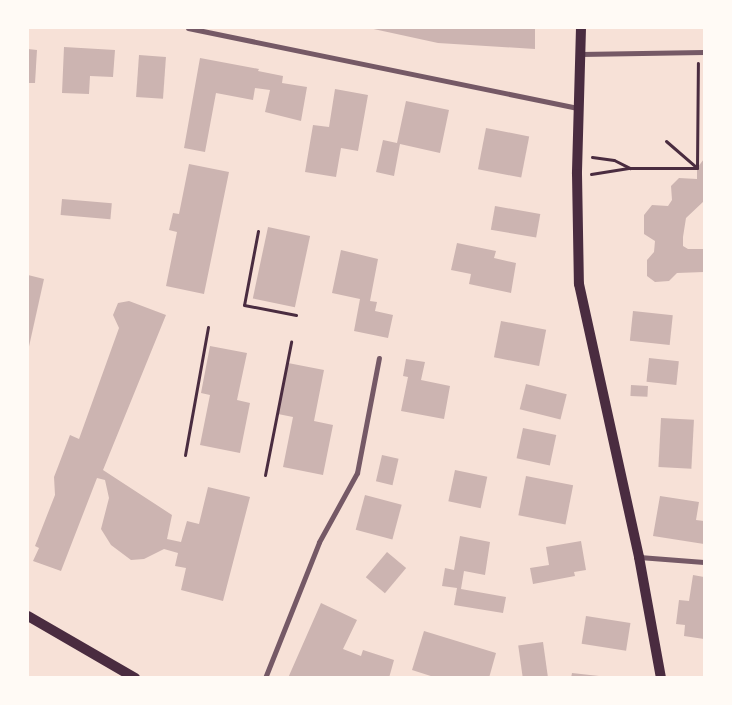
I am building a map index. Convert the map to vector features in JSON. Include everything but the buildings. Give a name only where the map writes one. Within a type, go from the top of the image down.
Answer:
[{"type":"main road","points":[[581,28],[577,174],[579,284],[639,557],[660,678]]},
{"type":"main road","points":[[28,616],[135,678]]},
{"type":"street","points":[[188,28],[578,108]]},
{"type":"street","points":[[580,54],[702,52]]},
{"type":"street","points":[[265,678],[319,542],[357,472],[379,358]]},
{"type":"street","points":[[639,557],[704,562]]},
{"type":"path","points":[[697,168],[702,52]]},
{"type":"path","points":[[666,141],[697,168]]},
{"type":"path","points":[[578,156],[614,160],[630,168]]},
{"type":"path","points":[[577,174],[606,174],[630,168],[697,168]]},
{"type":"path","points":[[258,231],[244,305],[296,315]]},
{"type":"path","points":[[185,455],[208,327]]},
{"type":"path","points":[[265,475],[291,342]]}]
